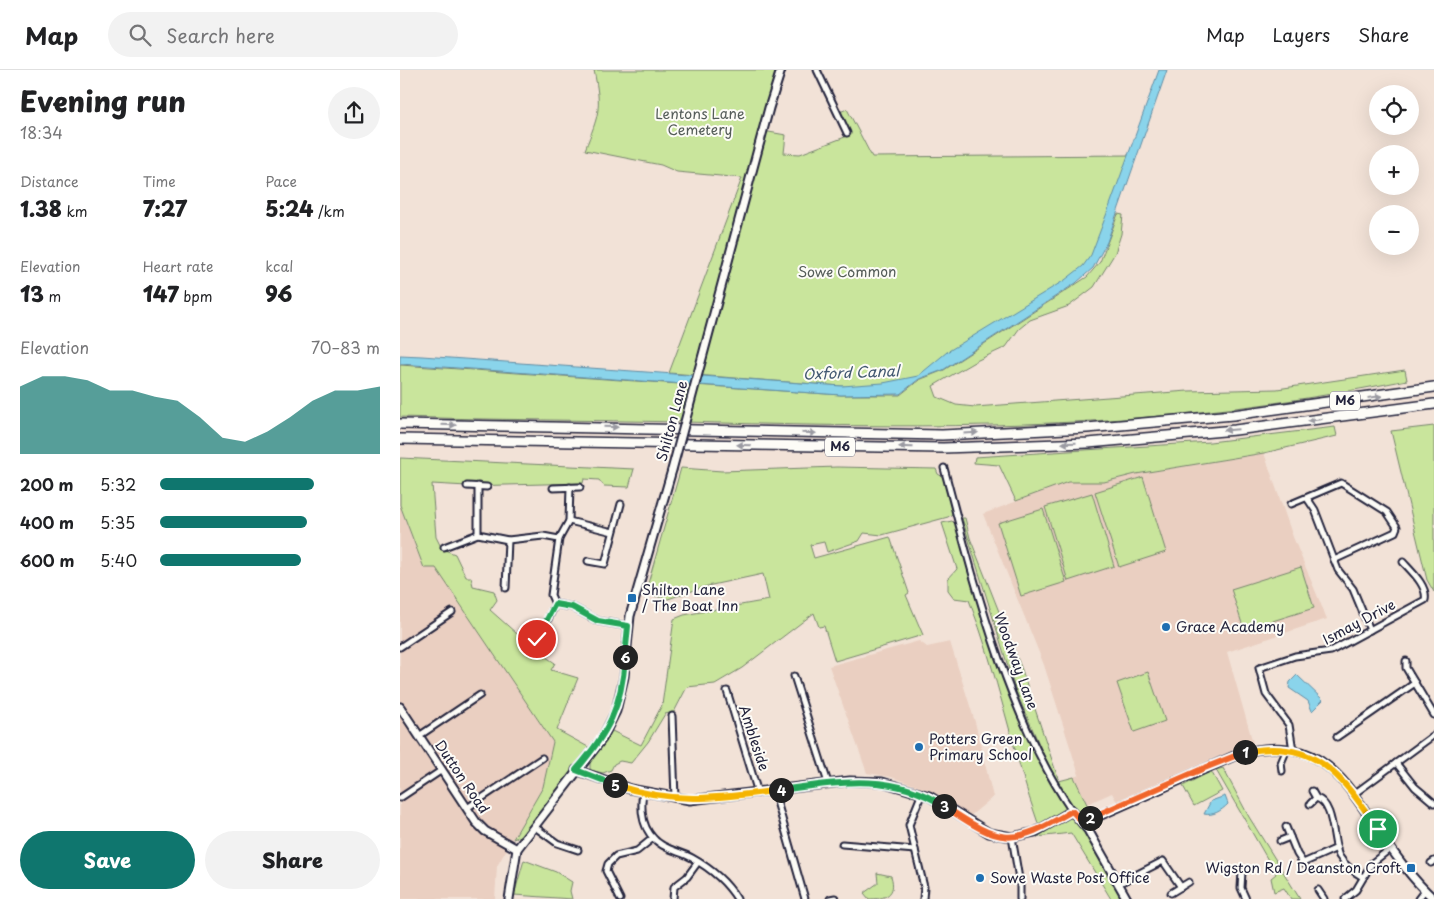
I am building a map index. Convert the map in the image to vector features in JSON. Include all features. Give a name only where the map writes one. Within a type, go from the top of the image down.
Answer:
[{"type":"highway","name":"M6","points":[[400,424],[942,435],[1087,428],[1233,415],[1416,392],[1434,387]]},
{"type":"highway","name":"M6","points":[[400,439],[952,447],[1088,443],[1215,432],[1416,407],[1434,403]]},
{"type":"street","name":"Shilton Lane","points":[[517,849],[576,770],[602,739],[616,711],[624,677],[628,626],[781,70]]},
{"type":"street","points":[[817,70],[847,133]]},
{"type":"street","name":"Woodway Lane","points":[[944,468],[976,581],[1010,684],[1052,781],[1072,811],[1083,823],[1128,899]]},
{"type":"street","points":[[1291,504],[1341,483],[1387,512],[1397,527],[1395,532],[1334,560]]},
{"type":"street","points":[[467,486],[487,487]]},
{"type":"street","points":[[478,486],[478,534]]},
{"type":"street","points":[[570,487],[569,521],[559,539],[551,598],[555,604],[572,607],[598,621],[628,626]]},
{"type":"street","points":[[553,488],[580,487]]},
{"type":"street","points":[[1307,498],[1315,510],[1339,571],[1352,588],[1370,630]]},
{"type":"street","points":[[588,561],[605,564],[621,504]]},
{"type":"street","points":[[569,521],[613,532]]},
{"type":"street","points":[[444,547],[478,534],[508,540],[543,536],[552,536],[559,539]]},
{"type":"street","points":[[506,588],[508,540]]},
{"type":"street","name":"Ismay Drive","points":[[1290,750],[1293,736],[1289,724],[1266,694],[1259,668],[1295,656],[1331,651],[1401,615],[1407,608],[1426,598],[1418,579],[1403,562]]},
{"type":"street","points":[[545,646],[535,641],[555,604]]},
{"type":"street","points":[[400,647],[452,612]]},
{"type":"street","points":[[1398,665],[1406,664],[1434,715]]},
{"type":"street","points":[[794,676],[828,783]]},
{"type":"street","points":[[1337,737],[1415,683]]},
{"type":"street","name":"Ambleside","points":[[727,692],[758,792]]},
{"type":"street","points":[[419,736],[480,695]]},
{"type":"street","name":"Dutton Road","points":[[400,707],[467,808],[485,831],[517,849]]},
{"type":"street","points":[[672,716],[675,799]]},
{"type":"street","points":[[1354,794],[1434,735]]},
{"type":"street","points":[[1083,823],[1241,753],[1266,748],[1290,750],[1314,757],[1329,767],[1354,794],[1391,848],[1424,890],[1434,899]]},
{"type":"street","points":[[1282,771],[1281,763],[1290,750]]},
{"type":"street","points":[[467,808],[542,758]]},
{"type":"street","points":[[1396,764],[1415,787],[1434,803]]},
{"type":"street","points":[[400,798],[442,770]]},
{"type":"street","points":[[576,770],[642,792],[675,799],[709,799],[850,781],[882,782],[922,793],[982,830],[995,835],[1012,837],[1035,832],[1072,811]]},
{"type":"street","points":[[774,791],[805,899]]},
{"type":"street","points":[[1312,791],[1316,798],[1324,802],[1329,811],[1336,848],[1346,865],[1363,877]]},
{"type":"street","points":[[642,792],[642,816],[653,838],[661,845],[698,862],[724,882],[737,899]]},
{"type":"street","points":[[922,793],[909,825],[924,887],[923,899]]},
{"type":"street","points":[[1310,804],[1316,798]]},
{"type":"street","points":[[535,827],[557,842],[578,850]]},
{"type":"street","points":[[1286,827],[1303,863]]},
{"type":"street","points":[[1012,837],[1020,899]]},
{"type":"street","points":[[1280,841],[1290,837]]},
{"type":"street","points":[[620,899],[608,875],[608,864],[616,856],[637,851],[653,838]]},
{"type":"street","points":[[842,844],[914,850]]},
{"type":"street","points":[[1298,869],[1303,863],[1336,848]]},
{"type":"street","points":[[1345,899],[1353,893],[1372,863],[1391,848]]},
{"type":"street","points":[[509,899],[517,849]]},
{"type":"street","points":[[1118,884],[1162,861],[1165,862],[1181,887]]},
{"type":"street","points":[[673,899],[673,890],[676,884],[687,877],[698,862]]},
{"type":"street","points":[[1242,872],[1240,888],[1246,899]]},
{"type":"street","points":[[1171,892],[1189,882]]},
{"type":"street","points":[[1318,890],[1324,899]]},
{"type":"street","points":[[1418,899],[1424,890]]},
{"type":"shaded area","name":"Grace Academy","points":[[1264,453],[1293,537],[1327,619],[1227,652],[1253,743],[1117,802],[1112,793],[1087,804],[1074,777],[1079,775],[1044,665],[983,514],[1068,482],[1104,482],[1136,474]]},
{"type":"shaded area","points":[[400,505],[424,568],[436,567],[553,742],[543,787],[497,866],[495,899],[400,899]]},
{"type":"shaded area","name":"Potters Green Primary School","points":[[919,641],[927,647],[950,642],[975,722],[993,797],[969,817],[917,786],[891,777],[867,773],[829,666]]},
{"type":"green space","name":"Sowe Common","points":[[594,70],[776,70],[746,177],[750,179],[763,131],[786,135],[784,153],[800,154],[845,137],[835,114],[847,109],[872,157],[1133,155],[1091,264],[930,372],[881,389],[669,373],[742,178],[677,172],[661,165],[585,150],[598,111],[598,94]]},
{"type":"green space","points":[[1118,214],[1123,215],[1121,234],[1115,253],[1094,287],[1069,306],[1030,320],[1019,329],[1006,347],[976,361],[933,386],[937,397],[956,405],[975,407],[1188,391],[1277,389],[1405,370],[1407,380],[1362,389],[1227,409],[1092,421],[1024,424],[888,426],[400,417],[400,365],[841,395],[900,395],[919,380],[944,370],[1087,277],[1100,262]]},
{"type":"green space","points":[[1434,426],[1434,592],[1427,580],[1391,431]]},
{"type":"green space","points":[[1335,427],[1337,436],[1264,453],[1136,474],[1104,482],[1068,482],[1016,501],[999,465],[974,463],[975,457],[1210,442]]},
{"type":"green space","points":[[400,458],[634,469],[629,487],[604,486],[599,480],[584,479],[583,483],[467,486],[432,484],[436,537],[442,549],[455,554],[466,577],[471,577],[473,586],[494,591],[497,600],[490,610],[534,649],[555,663],[551,670],[578,678],[557,730],[590,748],[521,836],[513,839],[543,787],[553,742],[436,568],[424,568],[400,505]]},
{"type":"green space","points":[[837,467],[936,469],[938,474],[943,477],[953,509],[952,514],[948,517],[882,535],[864,533],[859,541],[827,552],[824,542],[810,545],[814,558],[890,537],[909,593],[906,595],[923,635],[835,661],[824,626],[819,627],[814,613],[742,668],[715,684],[687,687],[674,712],[665,714],[648,742],[631,763],[620,761],[614,764],[611,770],[603,773],[590,770],[590,761],[612,731],[641,745],[662,705],[674,619],[684,615],[769,600],[763,574],[707,586],[668,599],[645,594],[681,468],[722,471]]},
{"type":"green space","points":[[1143,477],[1166,552],[1119,567],[1095,492]]},
{"type":"green space","points":[[1092,493],[1114,566],[1068,581],[1045,507]]},
{"type":"green space","points":[[1043,509],[1066,582],[1021,596],[998,523]]},
{"type":"green space","points":[[962,518],[965,518],[970,538],[1022,670],[1059,781],[1074,777],[1091,813],[1085,815],[1079,813],[1056,783],[1015,689]]},
{"type":"green space","points":[[952,521],[957,526],[988,629],[1014,705],[1029,740],[1066,808],[1039,826],[1029,798],[988,656],[969,600],[954,598],[948,590],[948,579],[957,569],[942,523]]},
{"type":"green space","points":[[1301,567],[1314,608],[1244,630],[1231,589]]},
{"type":"green space","points":[[1148,672],[1165,721],[1134,732],[1117,683]]},
{"type":"green space","points":[[1223,768],[1249,817],[1300,899],[1291,899],[1284,888],[1274,892],[1271,878],[1276,874],[1216,770]]},
{"type":"green space","points":[[1211,771],[1222,791],[1194,806],[1183,786]]},
{"type":"green space","points":[[1068,818],[1073,818],[1079,823],[1124,899],[1111,899],[1071,833],[1037,837]]},
{"type":"green space","points":[[524,860],[556,872],[572,882],[570,891],[572,899],[514,895]]},
{"type":"green space","points":[[877,873],[891,876],[891,892],[885,897],[869,899],[864,893],[878,883]]},
{"type":"water","points":[[1159,70],[1167,70],[1107,242],[1093,268],[1076,283],[943,370],[919,379],[900,394],[841,395],[400,364],[400,355],[422,356],[842,386],[883,383],[918,376],[947,352],[1065,280],[1083,266],[1091,255]]},
{"type":"water","points":[[1297,675],[1323,700],[1312,711],[1308,701],[1289,688],[1290,682]]},
{"type":"water","points":[[1225,796],[1228,804],[1225,807],[1214,814],[1204,814],[1211,801]]},
{"type":"place","name":"Shilton Lane / The Boat Inn","points":[[632,598]]},
{"type":"place","name":"Grace Academy","points":[[1166,627]]},
{"type":"place","name":"Potters Green Primary School","points":[[919,747]]},
{"type":"place","name":"Wigston Rd / Deanston Croft","points":[[1411,868]]},
{"type":"place","name":"Sowe Waste Post Office","points":[[980,878]]},
{"type":"route","points":[[537,639],[544,628],[550,610],[555,604],[580,610],[604,623],[628,626],[624,677],[620,700],[602,739],[576,770],[616,785],[660,796],[690,800],[850,781],[882,782],[898,785],[929,796],[989,834],[1012,837],[1035,832],[1072,811],[1083,823],[1228,758],[1241,753],[1276,748],[1302,752],[1329,767],[1354,794],[1378,829]]},
{"type":"park label","name":"Lentons Lane Cemetery","points":[[700,122]]},
{"type":"water label","name":"Oxford Canal","points":[[851,373]]}]
